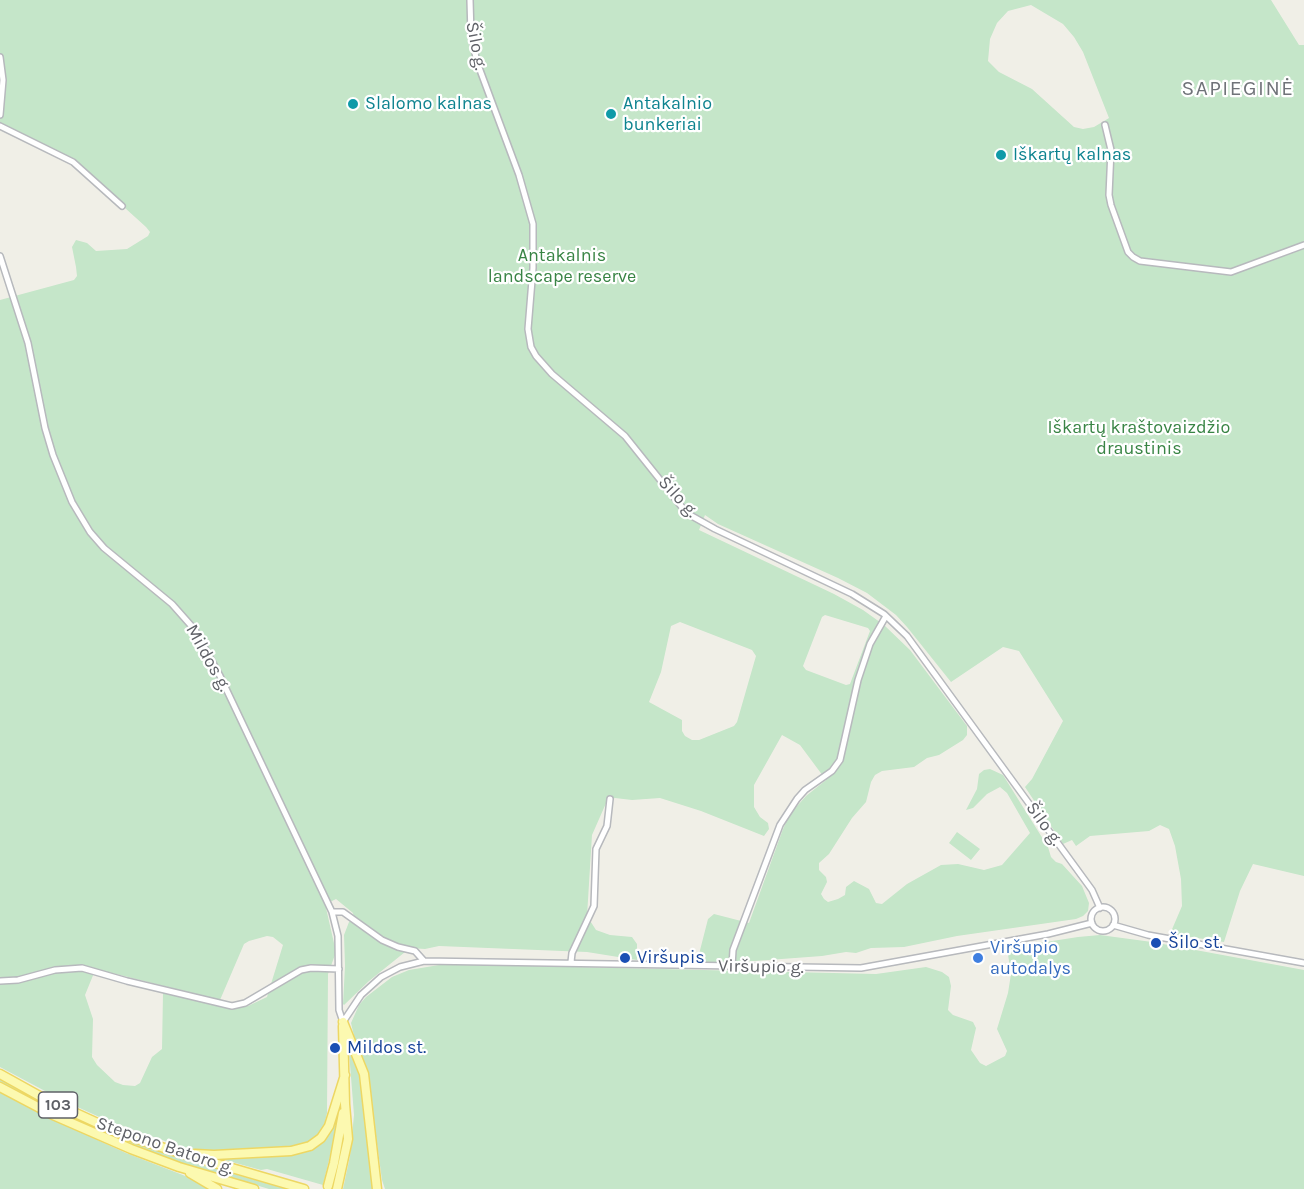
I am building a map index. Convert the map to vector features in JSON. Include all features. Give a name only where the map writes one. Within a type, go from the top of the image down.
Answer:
[{"type":"main road","points":[[333,1188],[348,1139],[343,1022]]},
{"type":"main road","points":[[343,1022],[364,1074],[377,1189]]},
{"type":"main road","name":"Stepono Batoro g.","points":[[0,1074],[45,1099],[117,1132],[304,1189]]},
{"type":"main road","points":[[170,1150],[214,1155],[304,1149],[321,1138],[329,1126],[345,1075]]},
{"type":"main road","name":"Stepono Batoro g.","points":[[0,1087],[93,1134],[179,1167],[254,1189]]},
{"type":"main road","points":[[179,1167],[216,1189]]},
{"type":"street","name":"Šilo g.","points":[[470,0],[471,35],[477,62],[519,175],[533,224],[533,268],[528,329],[531,346],[536,356],[552,374],[625,436],[690,515],[844,590],[886,616],[918,649],[1092,890],[1100,908]]},
{"type":"street","points":[[0,57],[3,80],[0,115]]},
{"type":"street","points":[[1105,125],[1111,150],[1109,195],[1111,205],[1128,252],[1133,258],[1140,261],[1231,272],[1304,245]]},
{"type":"street","points":[[0,126],[73,162],[122,206]]},
{"type":"street","name":"Mildos g.","points":[[0,256],[28,343],[45,428],[72,502],[90,532],[104,548],[172,604],[195,630],[220,676],[332,912],[338,936],[339,1010],[343,1022]]},
{"type":"street","points":[[732,966],[734,950],[777,832],[787,811],[805,790],[832,771],[840,760],[858,680],[870,644],[886,616]]},
{"type":"street","points":[[571,962],[572,953],[594,906],[596,849],[607,826],[610,799]]},
{"type":"street","points":[[1092,923],[1093,913],[1100,908],[1108,908],[1113,912],[1115,919],[1113,925]]},
{"type":"street","points":[[332,912],[343,912],[382,940],[415,951],[424,961]]},
{"type":"street","name":"Viršupio g.","points":[[343,1022],[353,1004],[381,977],[400,967],[424,961],[873,967],[1048,934],[1092,923],[1097,929],[1104,931],[1113,925],[1148,935],[1304,963]]},
{"type":"street","points":[[0,981],[18,980],[55,970],[82,968],[232,1006],[245,1003],[301,970],[339,969]]},
{"type":"green space","points":[[0,0],[1271,0],[1299,45],[1304,45],[1304,876],[1253,864],[1240,891],[1224,942],[1170,934],[1182,906],[1181,879],[1175,846],[1169,829],[1160,825],[1149,831],[1090,836],[1076,846],[1072,840],[1063,844],[1025,787],[1032,779],[1063,721],[1019,651],[1003,647],[951,682],[896,615],[867,593],[718,524],[705,515],[699,530],[834,594],[884,625],[910,650],[967,726],[967,735],[963,740],[939,755],[927,758],[914,767],[882,771],[875,775],[866,802],[852,818],[829,854],[819,863],[819,870],[826,877],[827,882],[821,894],[824,899],[828,902],[845,895],[846,887],[854,881],[869,889],[876,903],[882,904],[907,884],[941,865],[958,864],[984,870],[1002,865],[1030,833],[1007,793],[1000,787],[987,794],[973,808],[966,810],[977,789],[979,774],[990,769],[1003,775],[1048,847],[1051,857],[1062,864],[1082,886],[1089,903],[1088,911],[1083,916],[904,947],[871,948],[856,953],[741,962],[697,962],[708,919],[714,914],[749,923],[790,814],[806,796],[826,780],[800,745],[782,735],[754,785],[754,807],[760,817],[768,823],[769,829],[764,836],[701,811],[660,798],[632,800],[615,798],[607,801],[592,835],[587,916],[596,930],[610,935],[632,937],[637,944],[637,960],[587,952],[439,946],[425,949],[410,948],[369,981],[344,1005],[344,935],[349,922],[354,918],[353,913],[336,899],[330,902],[326,908],[336,952],[328,974],[327,1113],[323,1130],[316,1139],[298,1148],[213,1153],[179,1146],[106,1120],[0,1067],[0,300],[74,280],[77,276],[72,247],[76,240],[87,243],[96,251],[127,249],[148,236],[150,232],[83,170],[0,126]],"holes":[[[1031,5],[1063,24],[1083,52],[1109,118],[1094,127],[1083,129],[1074,127],[1032,89],[999,72],[988,61],[990,39],[997,23],[1008,11]],[[825,615],[868,628],[870,631],[850,684],[846,685],[806,670],[803,666],[822,617]],[[680,622],[752,650],[756,656],[734,726],[699,740],[692,740],[682,731],[682,720],[649,702],[661,672],[671,626]],[[267,936],[273,937],[283,945],[267,997],[248,1006],[229,1009],[163,993],[162,1049],[152,1057],[140,1083],[135,1086],[115,1082],[97,1065],[92,1057],[93,1019],[85,995],[94,973],[100,970],[220,1000],[244,944]]]},
{"type":"green space","points":[[957,832],[980,849],[971,860],[949,843]]},
{"type":"green space","points":[[1100,935],[1152,942],[1304,970],[1304,1189],[385,1189],[367,1071],[351,1023],[359,1005],[366,997],[392,977],[409,970],[445,964],[876,974],[926,967],[949,977],[951,986],[948,1010],[953,1015],[973,1022],[976,1028],[971,1050],[980,1063],[986,1066],[1005,1056],[1007,1051],[997,1029],[1011,974],[1007,948]]},
{"type":"green space","points":[[348,1039],[361,1076],[375,1189],[343,1189],[350,1156],[354,1115]]},
{"type":"green space","points":[[0,1078],[126,1139],[198,1164],[287,1189],[269,1189],[149,1153],[54,1112],[0,1082]]},
{"type":"green space","points":[[0,1091],[80,1132],[212,1189],[0,1189]]},
{"type":"green space","points":[[338,1107],[334,1139],[323,1185],[214,1157],[309,1149]]},
{"type":"place","name":"Slalomo kalnas","points":[[353,104]]},
{"type":"place","name":"Antakalnio bunkeriai","points":[[611,114]]},
{"type":"place","name":"Iškartų kalnas","points":[[1001,155]]},
{"type":"place","name":"Šilo st.","points":[[1156,943]]},
{"type":"place","name":"Viršupis","points":[[625,958]]},
{"type":"place","name":"Viršupio autodalys","points":[[978,958]]},
{"type":"place","name":"Mildos st.","points":[[335,1048]]},
{"type":"district","name":"SAPIEGINĖ","points":[[1238,89]]},
{"type":"park label","name":"Antakalnis landscape reserve","points":[[562,266]]},
{"type":"park label","name":"Iškartų kraštovaizdžio draustinis","points":[[1139,438]]}]
